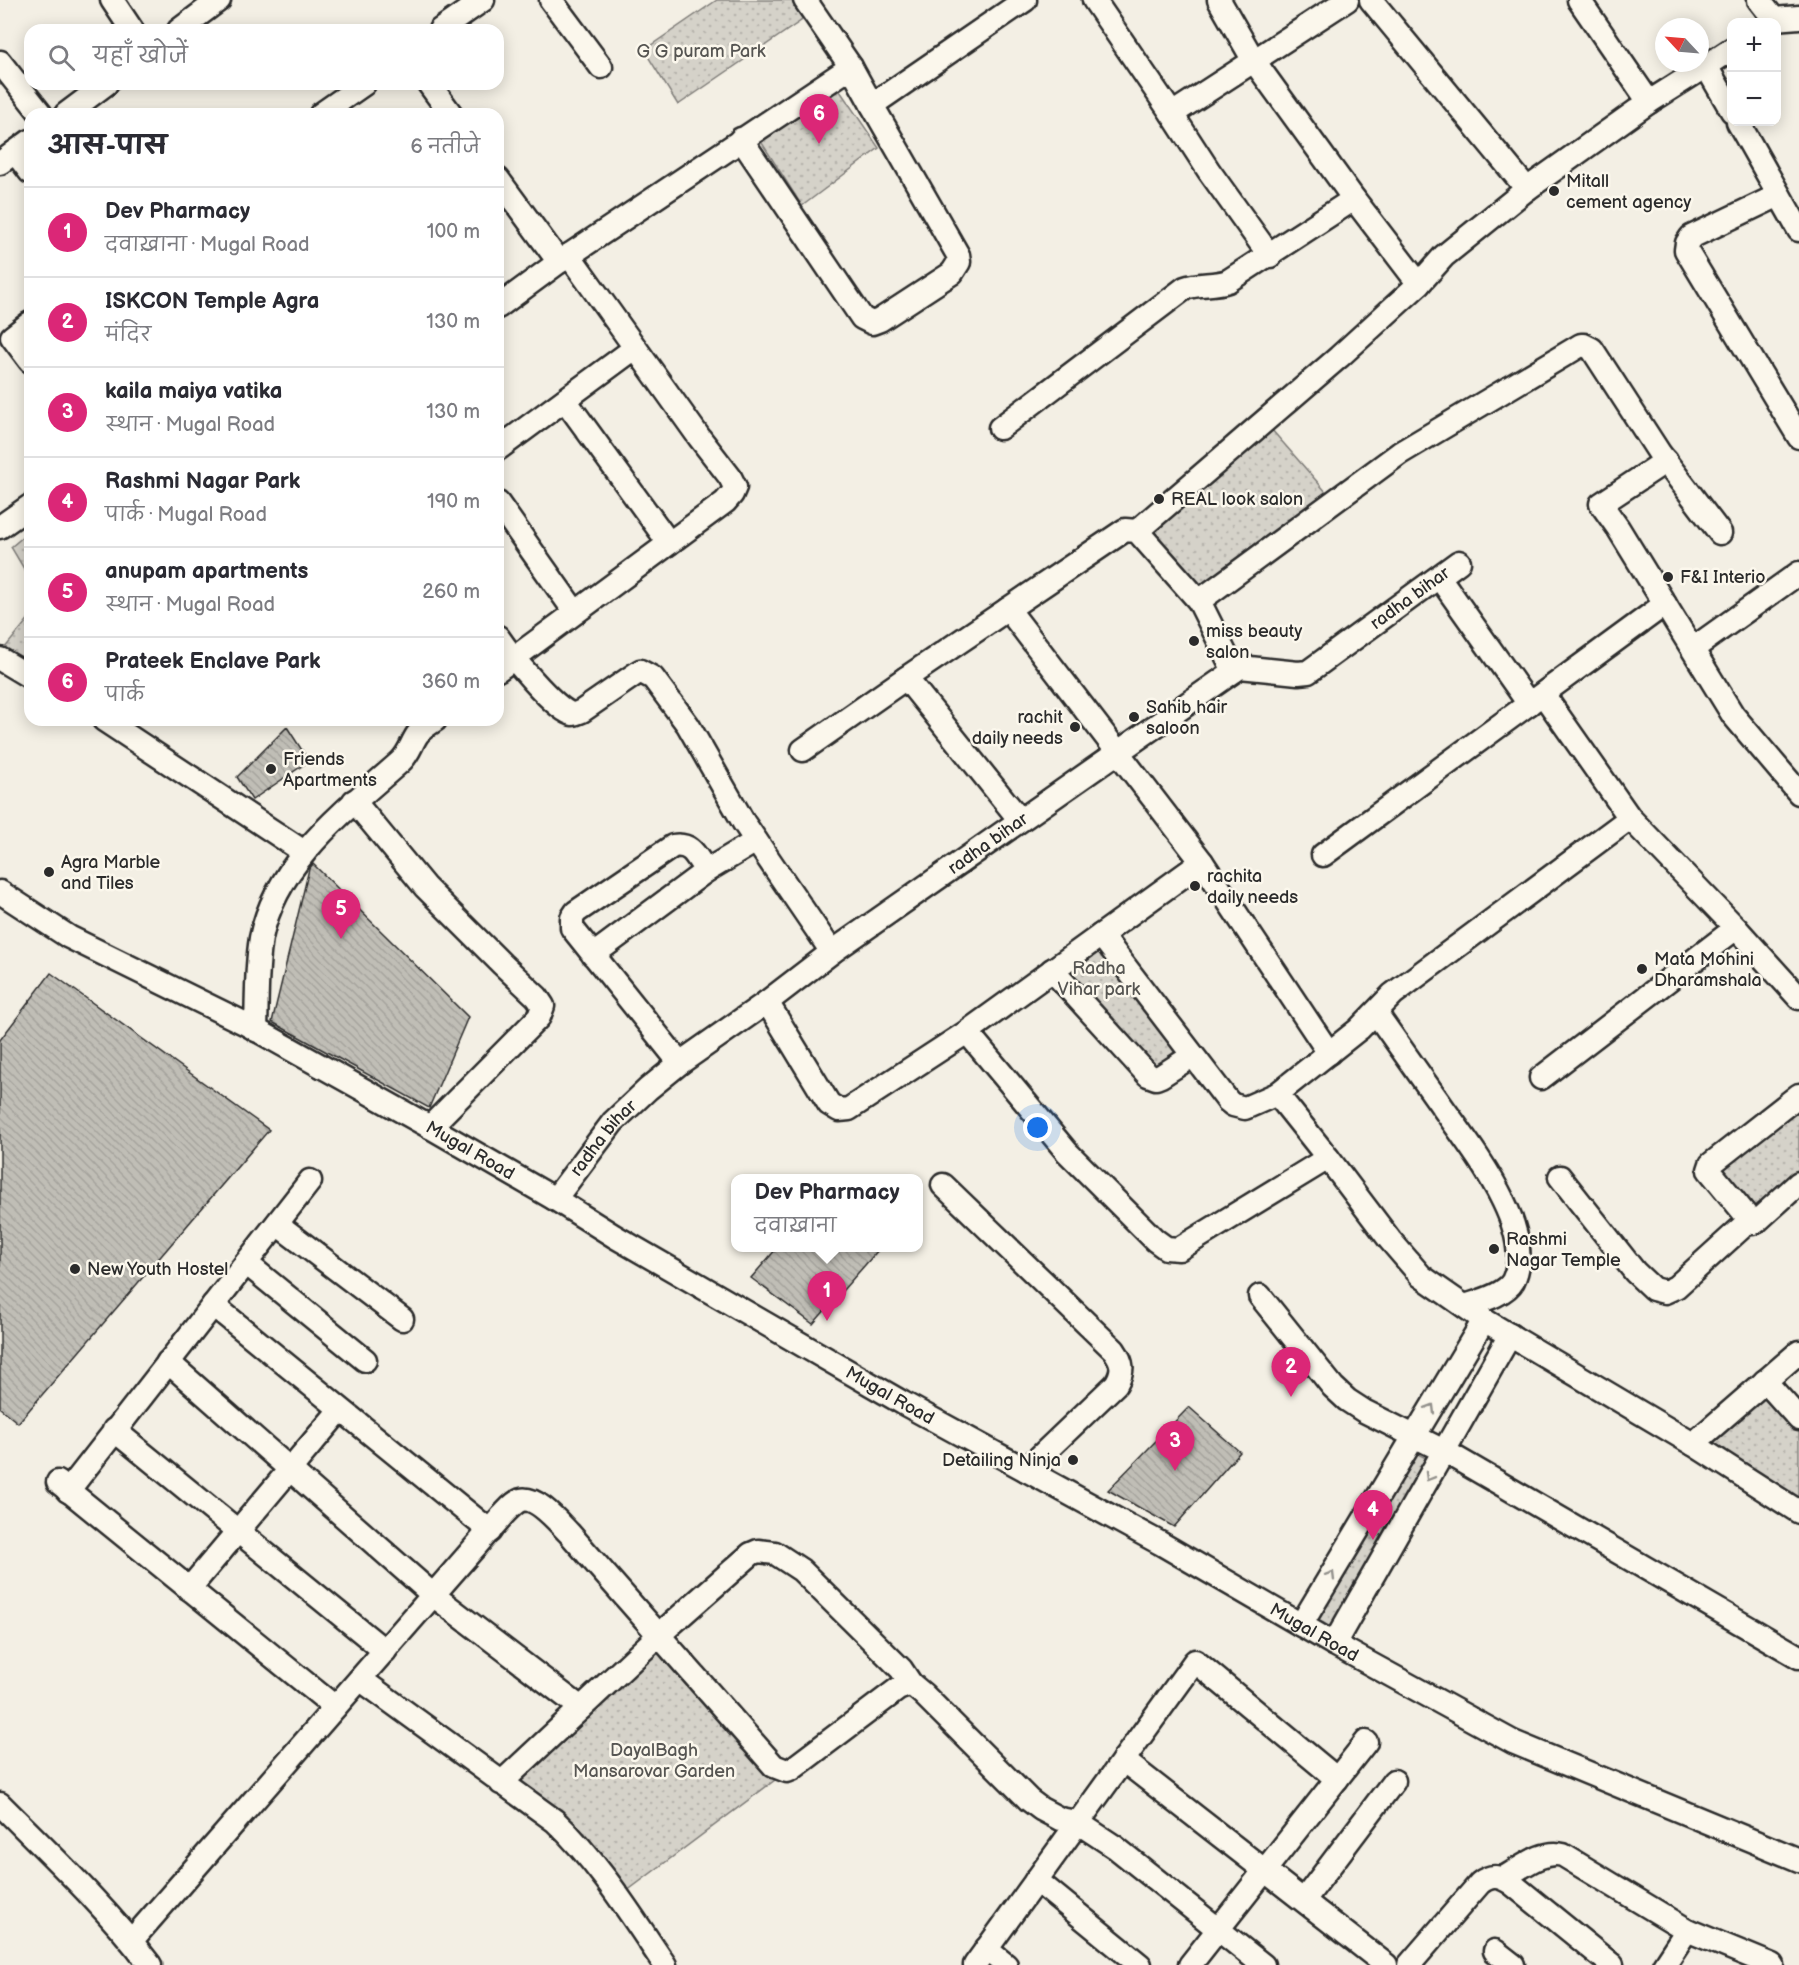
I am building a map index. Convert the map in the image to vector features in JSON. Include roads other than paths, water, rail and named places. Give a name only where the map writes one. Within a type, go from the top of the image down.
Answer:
[{"type":"street","points":[[112,0],[128,24]]},
{"type":"street","points":[[187,24],[219,0]]},
{"type":"street","points":[[449,24],[483,0]]},
{"type":"street","points":[[551,0],[601,67]]},
{"type":"street","points":[[741,139],[862,318],[873,323],[952,273],[959,262],[958,255],[851,67],[805,0]]},
{"type":"street","points":[[872,105],[1025,0]]},
{"type":"street","points":[[1094,0],[1173,114],[1209,171],[1270,256]]},
{"type":"street","points":[[1219,0],[1254,61],[1419,284]]},
{"type":"street","points":[[1173,114],[1347,0]]},
{"type":"street","points":[[1371,0],[1527,189]]},
{"type":"street","points":[[1579,0],[1649,102]]},
{"type":"street","points":[[1759,0],[1770,18]]},
{"type":"street","points":[[1781,20],[1799,17]]},
{"type":"street","points":[[1709,64],[1727,52]]},
{"type":"street","points":[[0,62],[36,108]]},
{"type":"street","points":[[504,303],[564,259],[851,67]]},
{"type":"street","points":[[1709,71],[1727,104]]},
{"type":"street","points":[[1137,531],[1339,357],[1419,284],[1444,256],[1527,189],[1649,102],[1696,72]]},
{"type":"street","points":[[74,108],[98,90]]},
{"type":"street","points":[[330,108],[355,90]]},
{"type":"street","points":[[433,90],[447,108]]},
{"type":"street","points":[[1740,126],[1799,230]]},
{"type":"street","points":[[504,186],[635,348],[735,487],[725,502],[505,664],[573,714],[582,711],[640,671],[653,678],[688,725],[744,823],[832,952]]},
{"type":"street","points":[[1779,195],[1691,237],[1686,250],[1799,437]]},
{"type":"street","points":[[1000,428],[1185,288],[1228,281],[1270,256],[1354,199]]},
{"type":"street","points":[[24,328],[6,341],[24,357]]},
{"type":"street","points":[[1199,601],[1400,453],[1581,345],[1592,349],[1666,461],[1720,533]]},
{"type":"street","points":[[504,445],[635,348]]},
{"type":"street","points":[[565,400],[669,543]]},
{"type":"street","points":[[1666,461],[1601,504],[1694,648],[1733,715],[1799,793]]},
{"type":"street","points":[[0,527],[24,510]]},
{"type":"street","points":[[504,511],[575,612]]},
{"type":"street","points":[[803,750],[1125,530],[1137,531],[1199,601],[1234,671]]},
{"type":"street","name":"radha bihar","points":[[555,1199],[613,1122],[680,1063],[767,1002],[832,952],[1240,667],[1308,672],[1459,562]]},
{"type":"street","points":[[1694,648],[1799,573]]},
{"type":"street","points":[[1439,577],[1630,818],[1749,940],[1799,998]]},
{"type":"street","points":[[1323,855],[1665,604]]},
{"type":"street","points":[[1008,609],[1202,862],[1329,1053]]},
{"type":"street","points":[[0,660],[24,673]]},
{"type":"street","points":[[906,678],[1020,820]]},
{"type":"street","points":[[113,726],[304,852]]},
{"type":"street","points":[[256,1030],[261,938],[273,901],[304,852],[354,801],[403,759],[418,733],[427,726]]},
{"type":"street","points":[[354,801],[425,887],[537,997],[543,1006],[539,1017],[430,1127]]},
{"type":"street","points":[[1101,935],[1192,1056],[1233,1105],[1245,1108],[1277,1094],[1376,1013],[1393,994],[1630,818]]},
{"type":"street","points":[[593,955],[706,871],[756,840]]},
{"type":"street","points":[[680,1063],[572,928],[572,918],[576,912],[673,846],[682,845],[692,850],[706,871]]},
{"type":"street","points":[[767,1002],[829,1104],[839,1110],[849,1109],[967,1032],[1202,862]]},
{"type":"street","name":"Mugal Road","points":[[0,892],[69,937],[256,1030],[430,1127],[903,1403],[1160,1543],[1334,1644],[1513,1742],[1799,1860]]},
{"type":"street","points":[[1541,1078],[1736,928]]},
{"type":"street","points":[[1052,970],[1148,1075],[1156,1078],[1161,1076],[1192,1056]]},
{"type":"street","points":[[1376,1013],[1490,1176],[1500,1193],[1511,1221],[1519,1254],[1513,1280],[1503,1291],[1466,1306]]},
{"type":"street","points":[[967,1032],[1067,1152],[1155,1240],[1166,1248],[1179,1249],[1328,1158]]},
{"type":"street","points":[[1277,1094],[1421,1276],[1484,1320],[1693,1444],[1799,1512]]},
{"type":"street","points":[[1799,1095],[1711,1164],[1709,1170],[1753,1222],[1756,1222],[1799,1183]]},
{"type":"street","points":[[1560,1177],[1635,1272],[1648,1285],[1660,1292],[1676,1287],[1750,1220]]},
{"type":"street","points":[[310,1180],[114,1430],[62,1486],[335,1707]]},
{"type":"street","points":[[943,1185],[1114,1350],[1123,1368],[1116,1384],[1026,1470]]},
{"type":"street","points":[[277,1224],[402,1319]]},
{"type":"street","points":[[246,1263],[364,1360]]},
{"type":"street","points":[[1260,1296],[1339,1394],[1364,1411],[1444,1451],[1799,1656]]},
{"type":"street","points":[[213,1305],[490,1531]]},
{"type":"street","points":[[1301,1625],[1484,1320]]},
{"type":"street","points":[[1334,1644],[1510,1335]]},
{"type":"street","points":[[1693,1444],[1799,1352]]},
{"type":"street","points":[[168,1362],[433,1595],[581,1708]]},
{"type":"street","points":[[1765,1382],[1799,1419]]},
{"type":"street","points":[[189,1589],[340,1410]]},
{"type":"street","points":[[114,1430],[385,1651]]},
{"type":"street","points":[[132,1940],[513,1504],[522,1500],[534,1502],[569,1533],[774,1766],[782,1770],[792,1769],[898,1689],[911,1684]]},
{"type":"street","points":[[501,1783],[659,1635],[752,1554],[766,1551],[786,1559],[801,1570],[901,1669],[911,1684],[1029,1800],[1060,1819],[1077,1822],[1115,1847],[1263,1965]]},
{"type":"street","points":[[1006,1965],[980,1957],[1195,1661],[1337,1779]]},
{"type":"street","points":[[360,1679],[548,1815],[572,1837],[619,1897],[664,1965]]},
{"type":"street","points":[[1190,1965],[1366,1742]]},
{"type":"street","points":[[1123,1760],[1386,1965]]},
{"type":"street","points":[[1304,1900],[1394,1781]]},
{"type":"street","points":[[0,1804],[132,1940],[150,1965]]},
{"type":"street","points":[[1409,1965],[1487,1877],[1503,1878],[1545,1855],[1558,1854],[1687,1930],[1772,1965]]},
{"type":"street","points":[[1503,1878],[1612,1965]]},
{"type":"street","points":[[1036,1880],[1140,1965]]},
{"type":"street","points":[[1664,1965],[1687,1930]]},
{"type":"place","name":"Prateek Enclave Park","points":[[819,144]]},
{"type":"place","name":"Mitall cement agency","points":[[1554,191]]},
{"type":"place","name":"REAL look salon","points":[[1159,499]]},
{"type":"place","name":"F&I Interio","points":[[1668,577]]},
{"type":"place","name":"miss beauty salon","points":[[1194,641]]},
{"type":"place","name":"Sahib hair saloon","points":[[1134,717]]},
{"type":"place","name":"rachit daily needs","points":[[1075,727]]},
{"type":"place","name":"Friends Apartments","points":[[271,769]]},
{"type":"place","name":"Agra Marble and Tiles","points":[[49,872]]},
{"type":"place","name":"rachita daily needs","points":[[1195,886]]},
{"type":"place","name":"anupam apartments","points":[[341,939]]},
{"type":"place","name":"Mata Mohini Dharamshala","points":[[1642,969]]},
{"type":"place","name":"Rashmi Nagar Temple","points":[[1494,1249]]},
{"type":"place","name":"New Youth Hostel","points":[[75,1269]]},
{"type":"place","name":"Dev Pharmacy","points":[[827,1321]]},
{"type":"place","name":"ISKCON Temple Agra","points":[[1291,1397]]},
{"type":"place","name":"Detailing Ninja","points":[[1073,1460]]},
{"type":"place","name":"kaila maiya vatika","points":[[1175,1471]]},
{"type":"place","name":"Rashmi Nagar Park","points":[[1373,1540]]},
{"type":"park label","name":"G G puram Park","points":[[701,51]]},
{"type":"park label","name":"Radha Vihar park","points":[[1099,978]]},
{"type":"park label","name":"DayalBagh Mansarovar Garden","points":[[654,1760]]}]
